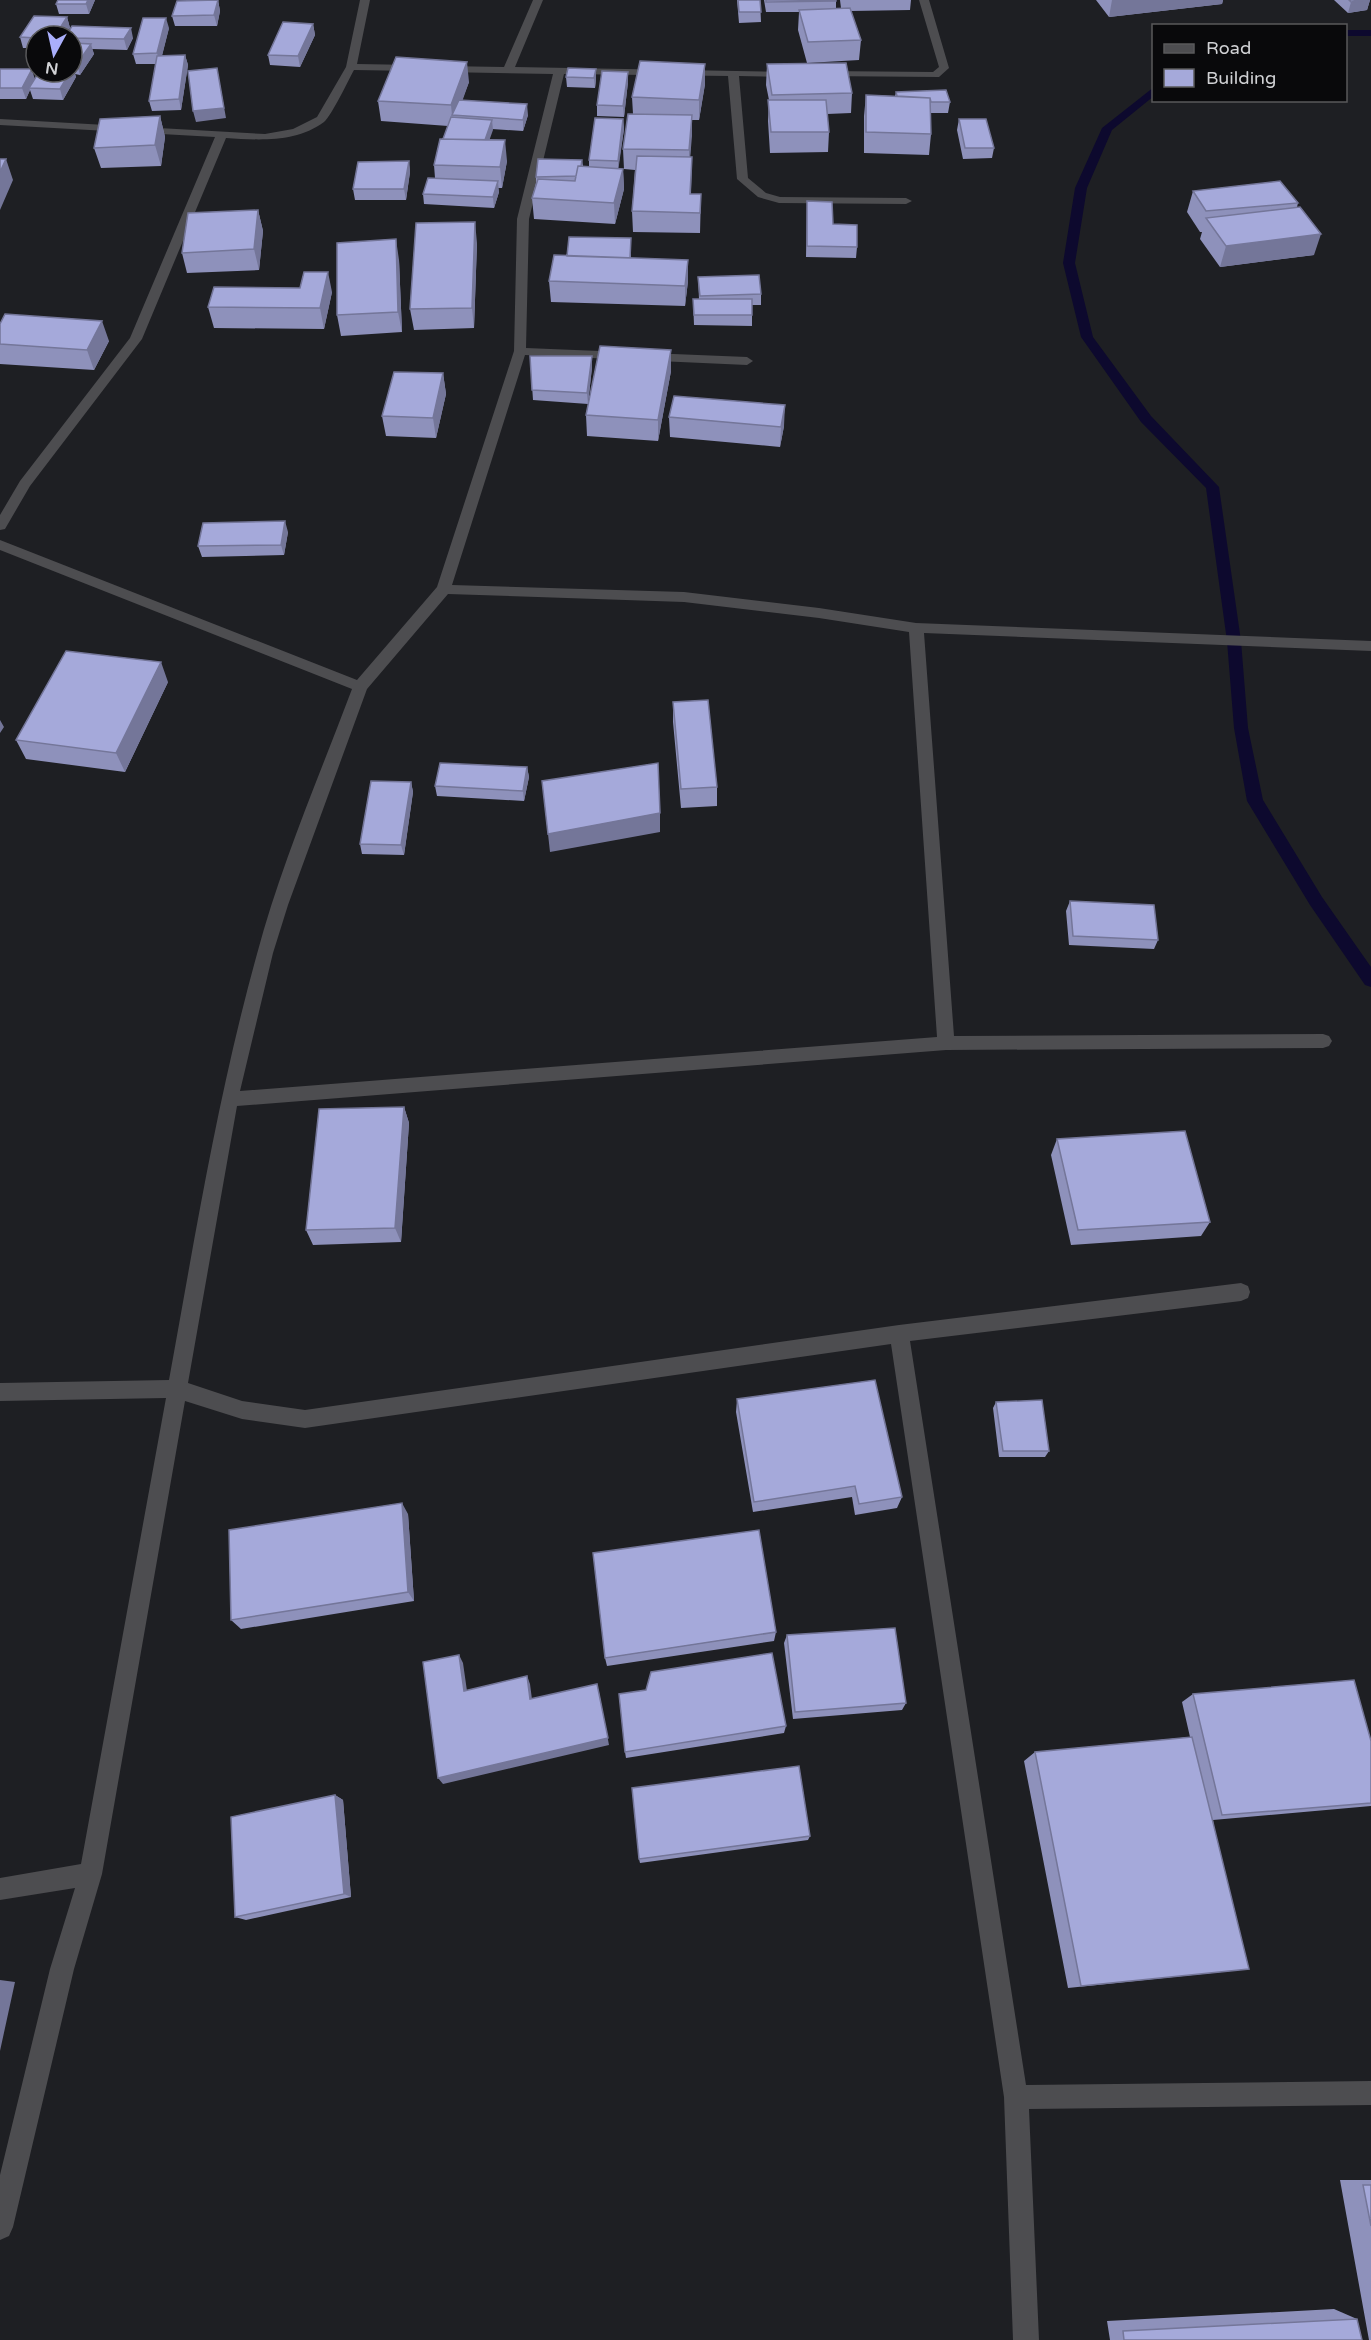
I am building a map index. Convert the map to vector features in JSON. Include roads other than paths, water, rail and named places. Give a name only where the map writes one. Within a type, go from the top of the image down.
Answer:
[{"type":"street","points":[[0,122],[220,136],[265,137],[296,132],[321,119],[351,67],[365,0]]},
{"type":"street","points":[[508,70],[538,0]]},
{"type":"street","points":[[816,74],[935,75],[942,72],[944,68],[924,0]]},
{"type":"street","points":[[351,67],[805,74]]},
{"type":"street","points":[[0,2227],[62,1969],[92,1874],[230,1099],[265,953],[277,914],[360,687],[444,589],[520,351],[522,219],[559,72]]},
{"type":"street","points":[[733,73],[743,179],[762,195],[779,200],[906,201]]},
{"type":"street","points":[[0,526],[25,484],[136,339],[150,310],[220,136]]},
{"type":"street","points":[[520,351],[747,361]]},
{"type":"street","points":[[0,545],[360,687]]},
{"type":"street","points":[[444,589],[684,597],[819,612],[916,628],[1371,646]]},
{"type":"street","points":[[916,628],[946,1043]]},
{"type":"street","points":[[230,1099],[946,1043],[1323,1041]]},
{"type":"street","points":[[0,1392],[178,1389],[242,1410],[304,1419],[899,1334],[1241,1292]]},
{"type":"street","points":[[899,1334],[1016,2097],[1026,2340]]},
{"type":"street","points":[[0,1889],[92,1874]]},
{"type":"street","points":[[1016,2097],[1371,2093]]},
{"type":"waterway","points":[[1347,33],[1371,33]]},
{"type":"waterway","points":[[1152,92],[1107,128],[1081,188],[1069,263],[1087,337],[1146,419],[1212,487],[1234,641],[1241,728],[1255,801],[1316,901],[1371,980]]}]
